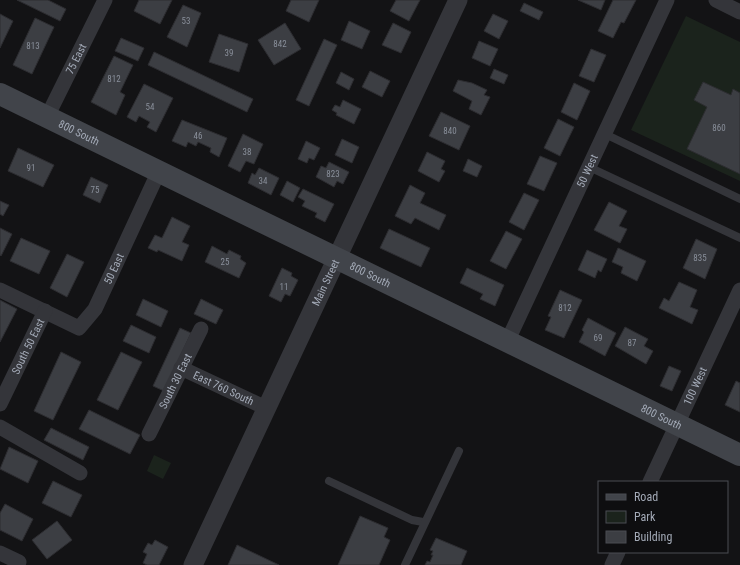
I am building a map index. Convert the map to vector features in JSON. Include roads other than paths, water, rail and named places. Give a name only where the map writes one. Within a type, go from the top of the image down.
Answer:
[{"type":"main road","name":"800 South","points":[[0,94],[740,455]]},
{"type":"street","name":"75 East","points":[[47,117],[105,0]]},
{"type":"street","name":"Main Street","points":[[193,565],[458,0]]},
{"type":"street","name":"50 West","points":[[507,342],[667,0]]},
{"type":"street","points":[[716,0],[740,12]]},
{"type":"street","name":"50 East","points":[[44,311],[79,328],[95,309],[158,171]]},
{"type":"street","points":[[0,290],[44,311]]},
{"type":"street","name":"100 West","points":[[650,481],[740,290]]},
{"type":"street","name":"South 50 East","points":[[0,404],[44,311]]},
{"type":"street","name":"South 30 East","points":[[149,434],[201,329]]},
{"type":"street","name":"East 760 South","points":[[181,368],[266,408]]},
{"type":"street","points":[[0,427],[80,473]]},
{"type":"street","points":[[0,553],[19,562]]},
{"type":"street","points":[[612,565],[618,553]]},
{"type":"lane","points":[[605,134],[740,199]]},
{"type":"lane","points":[[589,167],[740,238]]},
{"type":"lane","points":[[404,565],[423,522],[459,451]]},
{"type":"lane","points":[[329,481],[412,520],[423,522]]}]
